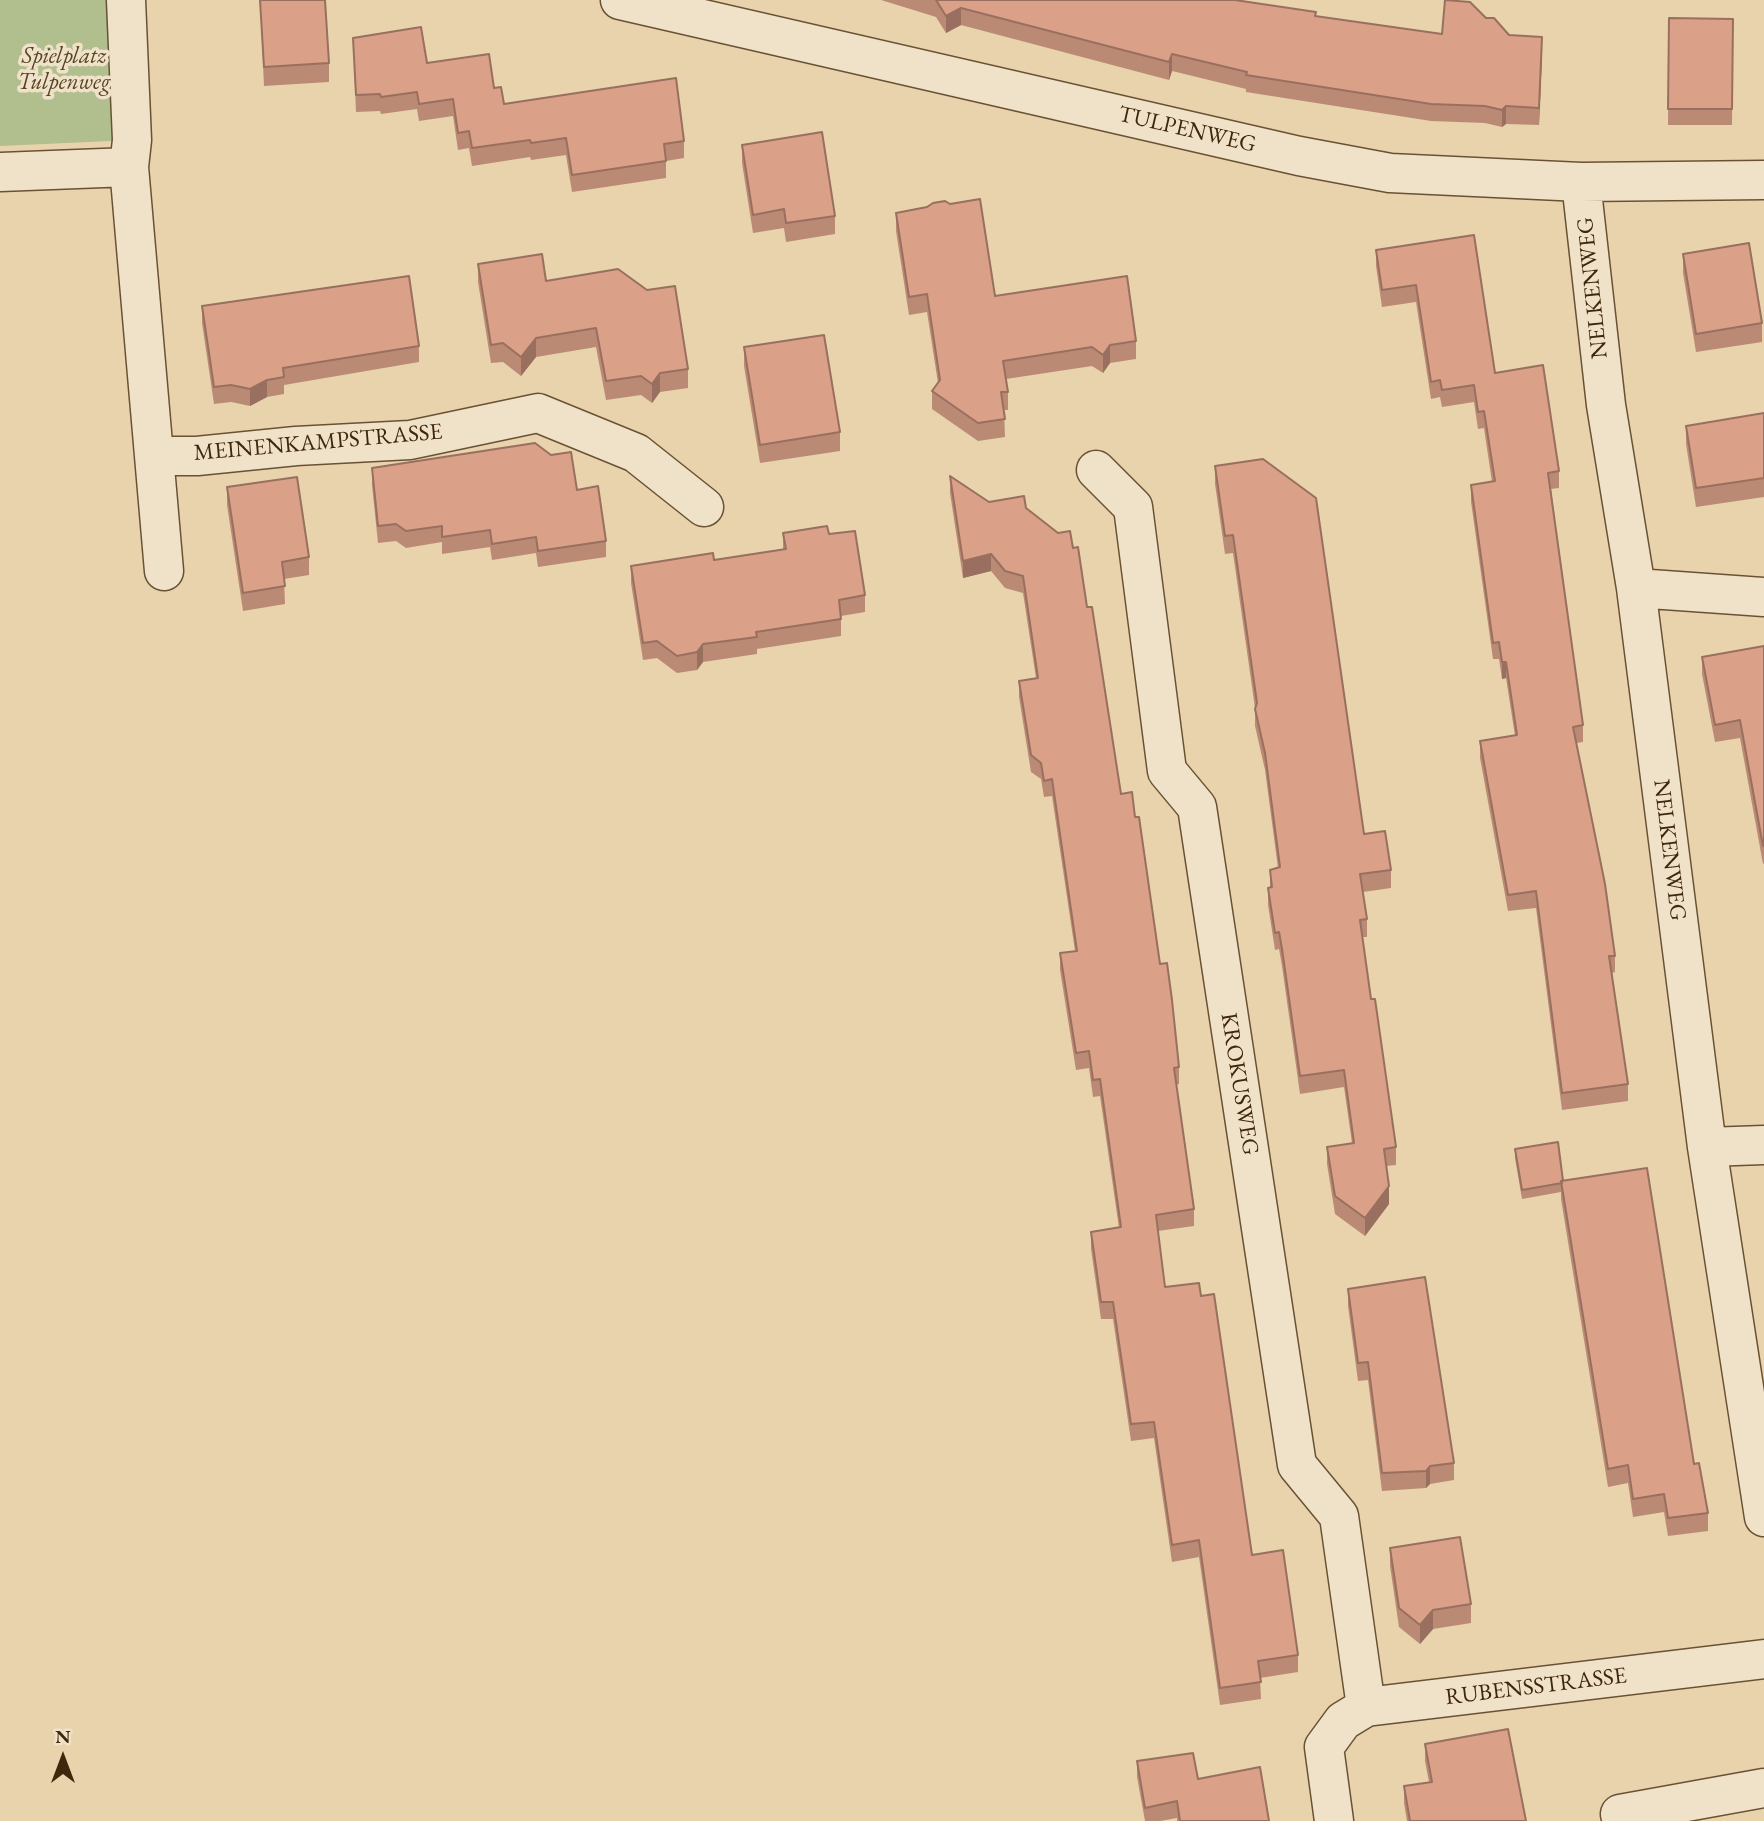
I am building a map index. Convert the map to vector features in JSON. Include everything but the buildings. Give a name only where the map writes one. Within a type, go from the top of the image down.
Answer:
[{"type":"street","points":[[126,0],[132,140],[129,167],[164,571]]},
{"type":"street","name":"TULPENWEG","points":[[620,0],[1364,169],[1390,173],[1581,182],[1764,180]]},
{"type":"street","points":[[0,172],[129,167]]},
{"type":"street","name":"NELKENWEG","points":[[1581,182],[1606,405],[1636,588],[1707,1147],[1764,1517]]},
{"type":"street","name":"MEINENKAMPSTRASSE","points":[[156,456],[197,456],[296,446],[410,440],[538,413],[636,453],[704,508]]},
{"type":"street","name":"KROKUSWEG","points":[[1096,470],[1133,508],[1167,771],[1197,807],[1297,1465],[1339,1516],[1366,1707]]},
{"type":"street","points":[[1636,588],[1764,597]]},
{"type":"street","points":[[1707,1147],[1764,1145]]},
{"type":"street","name":"RUBENSSTRASSE","points":[[1334,1821],[1324,1748],[1343,1721],[1366,1707],[1764,1659]]},
{"type":"street","points":[[1622,1821],[1620,1814],[1764,1788]]},
{"type":"green space","name":"Spielplatz Tulpenweg","points":[[0,0],[126,0],[132,140],[0,146]]}]
